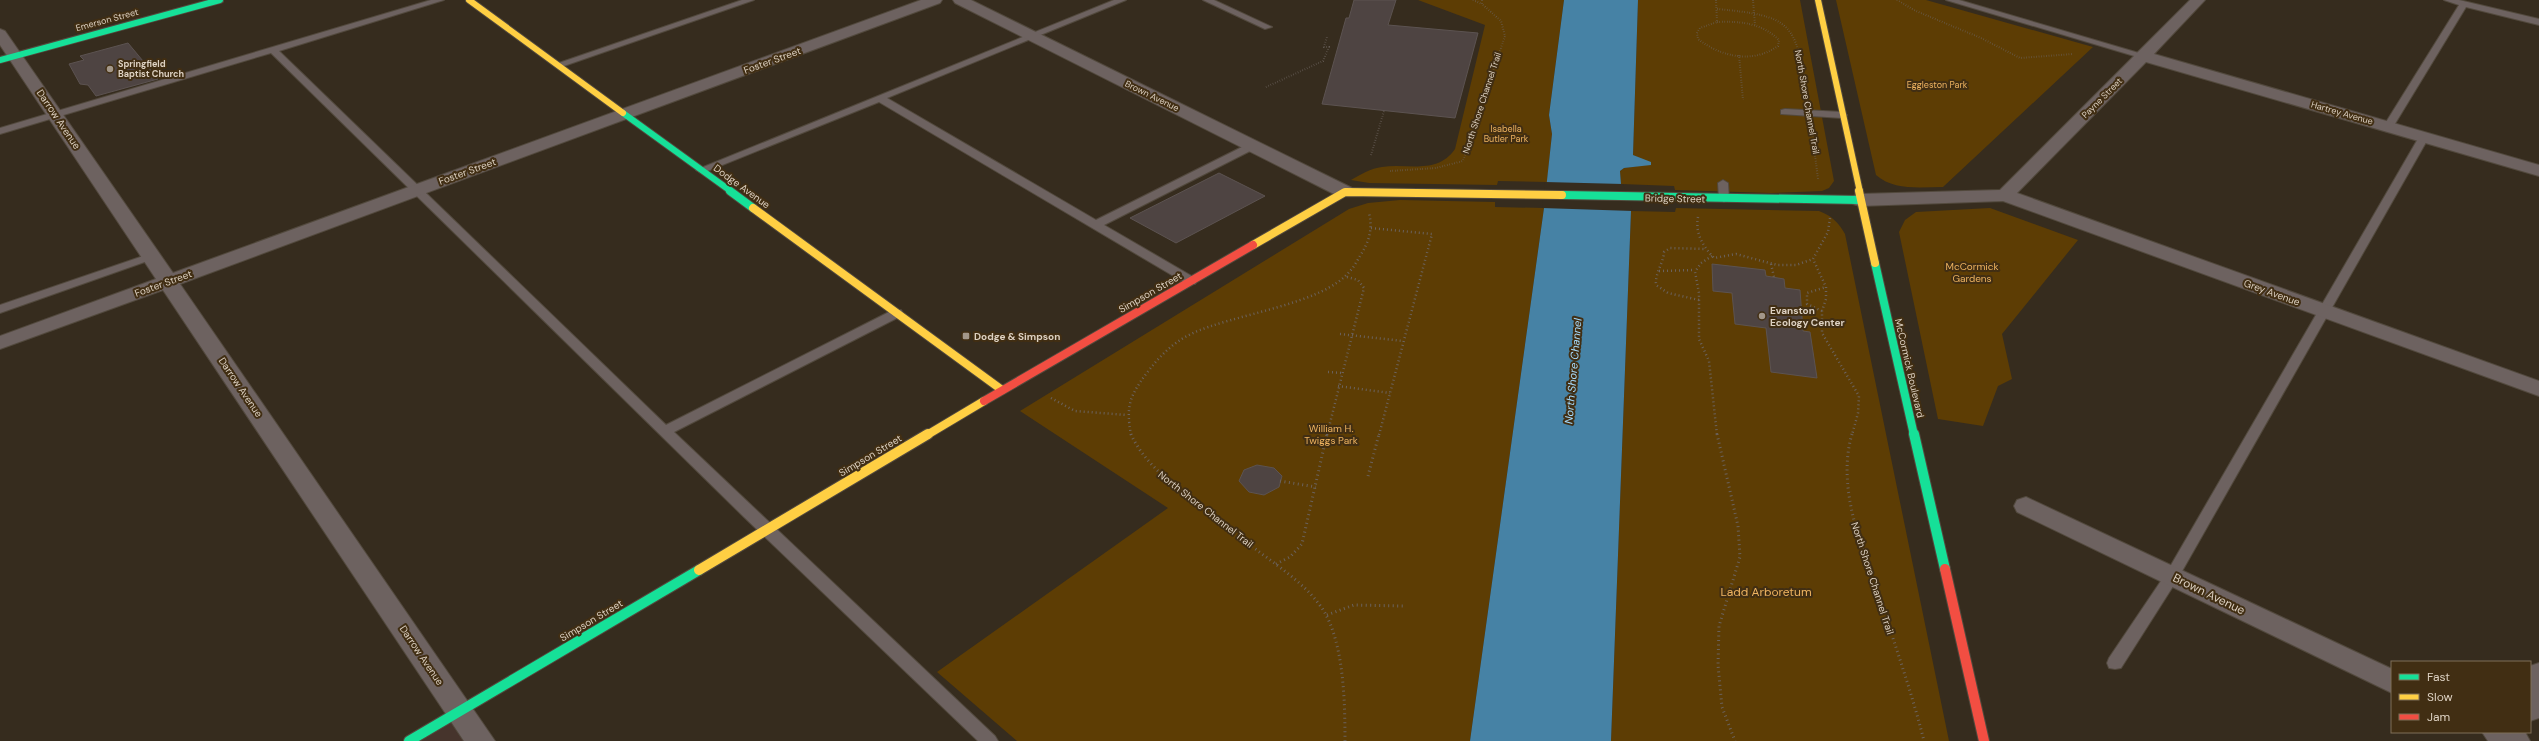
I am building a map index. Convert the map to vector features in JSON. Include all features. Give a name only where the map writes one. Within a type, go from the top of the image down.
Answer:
[{"type":"street","name":"Emerson Street","points":[[8,57],[220,0]]},
{"type":"street","name":"Dodge Avenue","points":[[469,0],[1002,390]]},
{"type":"street","name":"Foster Street","points":[[0,343],[935,0]]},
{"type":"street","name":"Brown Avenue","points":[[960,0],[1345,192]]},
{"type":"street","name":"McCormick Boulevard","points":[[1818,0],[1860,200],[1984,741]]},
{"type":"street","name":"Payne Street","points":[[2005,195],[2198,0]]},
{"type":"street","name":"Darrow Avenue","points":[[0,34],[8,57],[55,114],[480,741]]},
{"type":"street","name":"Hartrey Avenue","points":[[2144,56],[2539,171]]},
{"type":"street","name":"Bridge Street","points":[[1345,192],[1496,194],[1675,199],[1860,200],[2005,195]]},
{"type":"street","name":"Simpson Street","points":[[409,741],[1002,390],[1345,192]]},
{"type":"street","name":"Grey Avenue","points":[[2005,195],[2539,389]]},
{"type":"street","name":"Brown Avenue","points":[[2026,506],[2391,682]]},
{"type":"street","points":[[2531,705],[2539,674]]},
{"type":"street","points":[[2499,733],[2516,741]]},
{"type":"lane","points":[[0,131],[440,0]]},
{"type":"lane","points":[[716,0],[729,7]]},
{"type":"lane","points":[[558,65],[750,0]]},
{"type":"lane","points":[[701,170],[1122,0]]},
{"type":"lane","points":[[1207,0],[1268,26]]},
{"type":"lane","points":[[1950,0],[2144,56]]},
{"type":"lane","points":[[2448,0],[2539,22]]},
{"type":"lane","points":[[2388,127],[2464,4]]},
{"type":"lane","points":[[273,50],[766,530],[989,741]]},
{"type":"lane","points":[[880,98],[1191,281]]},
{"type":"lane","points":[[1785,112],[1842,115]]},
{"type":"lane","points":[[2115,663],[2172,576],[2424,137]]},
{"type":"lane","points":[[1096,225],[1252,146]]},
{"type":"lane","points":[[1723,183],[1724,199]]},
{"type":"lane","points":[[0,309],[152,256]]},
{"type":"lane","points":[[665,431],[897,313]]},
{"type":"path","name":"North Shore Channel Trail","points":[[1384,171],[1430,170],[1452,166],[1463,161],[1504,36],[1501,21],[1482,4],[1473,0]]},
{"type":"path","points":[[1716,0],[1717,22]]},
{"type":"path","points":[[1753,0],[1755,25]]},
{"type":"path","points":[[1897,0],[1916,11],[1981,38],[2020,58],[2077,54]]},
{"type":"path","name":"North Shore Channel Trail","points":[[1717,9],[1754,14],[1790,29],[1796,42],[1800,59],[1808,113],[1816,150],[1819,184]]},
{"type":"path","points":[[1717,22],[1755,25],[1774,34],[1779,40],[1778,46],[1765,54],[1740,55],[1713,49],[1698,39],[1697,33],[1700,28],[1717,22]]},
{"type":"path","points":[[1266,87],[1323,61],[1329,47],[1324,46],[1327,37]]},
{"type":"path","points":[[1740,55],[1743,100]]},
{"type":"path","points":[[1371,155],[1376,147],[1377,132],[1384,111]]},
{"type":"path","points":[[1050,398],[1075,412],[1127,415],[1146,368],[1160,353],[1178,340],[1227,319],[1319,294],[1335,286],[1347,276],[1358,265],[1364,252],[1371,228],[1368,206]]},
{"type":"path","points":[[1700,211],[1696,223],[1697,232],[1706,250],[1714,258],[1736,254],[1771,264],[1796,265],[1813,259],[1828,232],[1831,221],[1830,216]]},
{"type":"path","points":[[1368,476],[1432,234],[1371,228]]},
{"type":"path","points":[[1699,300],[1668,293],[1656,285],[1655,277],[1663,264],[1664,252],[1670,248],[1706,250]]},
{"type":"path","points":[[1658,271],[1695,270],[1701,263],[1712,256]]},
{"type":"path","points":[[1813,259],[1826,287],[1807,293],[1807,304],[1822,311]]},
{"type":"path","points":[[1771,264],[1774,277]]},
{"type":"path","points":[[1695,270],[1699,300],[1699,339],[1709,361],[1716,431],[1738,526],[1740,557],[1719,626],[1718,665],[1722,707],[1735,741]]},
{"type":"path","points":[[1276,564],[1290,557],[1302,544],[1338,386],[1364,288],[1358,280],[1347,276]]},
{"type":"path","name":"North Shore Channel Trail","points":[[1826,287],[1826,300],[1822,311],[1822,333],[1859,396],[1858,413],[1850,441],[1848,480],[1854,521],[1913,698],[1924,741]]},
{"type":"path","points":[[1340,334],[1352,334],[1404,341]]},
{"type":"path","points":[[1328,372],[1342,373]]},
{"type":"path","points":[[1338,386],[1390,393]]},
{"type":"path","name":"North Shore Channel Trail","points":[[1127,415],[1132,438],[1146,459],[1163,478],[1276,564],[1310,592],[1326,615],[1339,656],[1345,741]]},
{"type":"path","points":[[1280,481],[1316,487]]},
{"type":"path","points":[[1326,615],[1354,605],[1403,606]]},
{"type":"shaded area","points":[[460,711],[480,741],[409,741]]},
{"type":"green space","name":"Isabella Butler Park","points":[[1418,0],[1564,0],[1549,115],[1552,134],[1547,182],[1498,181],[1497,185],[1369,183],[1351,180],[1366,172],[1378,168],[1392,166],[1431,165],[1448,157],[1455,149],[1485,25]]},
{"type":"green space","points":[[1638,0],[1800,0],[1834,181],[1829,188],[1822,191],[1771,193],[1675,190],[1674,186],[1621,184],[1620,171],[1624,168],[1651,164],[1633,155]]},
{"type":"green space","name":"Eggleston Park","points":[[1836,0],[1926,0],[2093,47],[1943,187],[1899,186],[1891,184],[1876,175]]},
{"type":"green space","name":"William H. Twiggs Park","points":[[1400,200],[1495,202],[1495,207],[1544,208],[1470,741],[1017,741],[937,672],[1168,508],[1020,411],[1349,209],[1368,203]]},
{"type":"green space","name":"Ladd Arboretum","points":[[1676,208],[1819,211],[1828,215],[1834,220],[1845,234],[1949,741],[1611,741],[1631,211],[1675,212]]},
{"type":"green space","name":"McCormick Gardens","points":[[1990,208],[2078,240],[2002,334],[2012,379],[1998,386],[1983,426],[1938,419],[1899,232],[1905,220],[1916,212]]},
{"type":"water","name":"North Shore Channel","points":[[1564,0],[1638,0],[1633,155],[1651,162],[1651,165],[1624,168],[1620,171],[1621,184],[1631,211],[1611,741],[1470,741],[1544,208],[1552,134],[1549,115]]},
{"type":"pier","points":[[1545,182],[1623,184],[1633,211],[1542,208]]},
{"type":"building","points":[[1354,0],[1396,0],[1388,25],[1478,33],[1455,118],[1322,104],[1346,18],[1349,18]]},
{"type":"building","name":"Springfield Baptist Church","points":[[128,43],[158,79],[96,96],[88,85],[80,84],[69,64],[84,60],[80,56]]},
{"type":"building","points":[[1219,173],[1265,196],[1176,243],[1130,218]]},
{"type":"building","name":"Evanston Ecology Center","points":[[1712,264],[1765,270],[1766,276],[1784,279],[1785,288],[1800,290],[1803,331],[1810,332],[1817,378],[1771,372],[1766,328],[1735,324],[1732,293],[1713,291]]},
{"type":"building","points":[[1257,465],[1274,468],[1282,476],[1279,487],[1264,495],[1249,492],[1239,481],[1244,470]]},
{"type":"traffic: fast","points":[[0,60],[220,0]]},
{"type":"traffic: fast","points":[[623,113],[753,208]]},
{"type":"traffic: fast","points":[[1562,195],[1860,200]]},
{"type":"traffic: fast","points":[[1875,263],[1945,569]]},
{"type":"traffic: fast","points":[[409,741],[699,570]]},
{"type":"traffic: slow","points":[[469,0],[623,113]]},
{"type":"traffic: slow","points":[[1818,0],[1875,263]]},
{"type":"traffic: slow","points":[[1253,245],[1345,192],[1562,195]]},
{"type":"traffic: slow","points":[[753,208],[1002,390]]},
{"type":"traffic: slow","points":[[699,570],[984,401]]},
{"type":"traffic: jam","points":[[984,401],[1253,245]]},
{"type":"traffic: jam","points":[[1945,569],[1984,741]]},
{"type":"place","name":"Springfield Baptist Church","points":[[110,69]]},
{"type":"place","name":"Evanston Ecology Center","points":[[1762,316]]},
{"type":"place","name":"Dodge & Simpson","points":[[966,336]]}]
